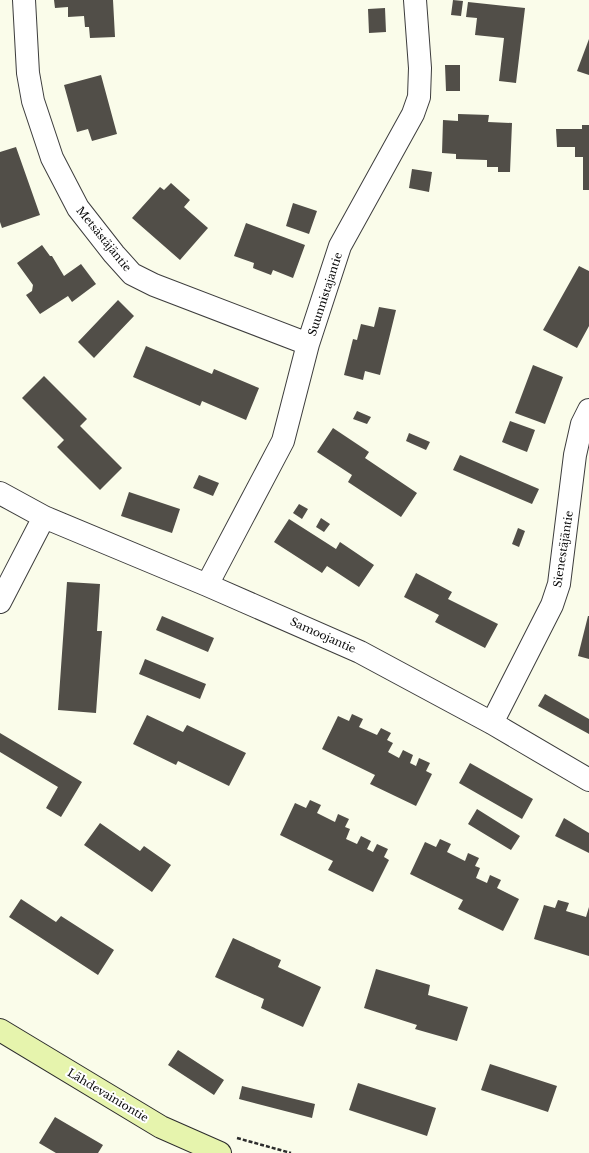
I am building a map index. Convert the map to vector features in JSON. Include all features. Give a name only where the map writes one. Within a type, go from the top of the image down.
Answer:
[{"type":"street","name":"Metsästäjäntie","points":[[24,0],[28,73],[33,101],[52,158],[78,208],[114,254],[132,274],[154,286],[308,344]]},
{"type":"street","name":"Suunnistajantie","points":[[207,585],[283,441],[308,344],[340,246],[412,114],[419,97],[420,68],[415,0]]},
{"type":"street","name":"Sienestäjäntie","points":[[492,723],[552,605],[559,584],[575,455],[582,424],[589,410]]},
{"type":"street","name":"Samoojantie","points":[[0,493],[44,517],[207,585],[360,652],[492,723],[589,780]]},
{"type":"street","points":[[0,602],[44,517]]},
{"type":"street","name":"Lähdevainiontie","points":[[0,1030],[160,1127],[220,1153]]},
{"type":"building","points":[[54,0],[113,0],[115,37],[90,38],[89,27],[85,27],[84,16],[68,17],[68,7],[55,8]]},
{"type":"building","points":[[453,0],[463,1],[461,16],[451,15]]},
{"type":"building","points":[[468,2],[525,8],[516,83],[499,81],[504,38],[475,35],[477,18],[466,17]]},
{"type":"building","points":[[385,8],[386,32],[369,33],[368,9]]},
{"type":"building","points":[[589,39],[589,75],[577,71]]},
{"type":"building","points":[[445,65],[460,65],[460,91],[446,91]]},
{"type":"building","points":[[101,75],[117,134],[92,141],[88,129],[77,132],[64,85]]},
{"type":"building","points":[[458,114],[489,115],[488,122],[512,123],[510,172],[498,172],[498,167],[487,167],[487,160],[456,159],[456,154],[442,153],[443,120],[458,121]]},
{"type":"building","points":[[582,125],[589,125],[589,190],[583,190],[583,157],[575,157],[575,147],[557,147],[556,129],[582,129]]},
{"type":"building","points":[[16,147],[40,215],[2,228],[0,222],[0,152]]},
{"type":"building","points":[[412,169],[432,172],[429,192],[409,188]]},
{"type":"building","points":[[171,183],[190,200],[184,207],[208,228],[180,260],[132,218],[160,187],[164,190]]},
{"type":"building","points":[[293,203],[317,211],[309,234],[286,226]]},
{"type":"building","points":[[246,223],[305,245],[293,278],[273,270],[271,275],[253,268],[254,263],[234,256]]},
{"type":"building","points":[[42,245],[50,256],[52,256],[64,276],[81,264],[96,284],[72,302],[68,296],[40,314],[26,295],[32,291],[33,285],[17,263]]},
{"type":"building","points":[[579,266],[589,271],[589,326],[577,348],[543,330]]},
{"type":"building","points":[[118,300],[134,316],[94,358],[78,342]]},
{"type":"building","points":[[379,307],[396,310],[380,375],[365,371],[363,380],[344,375],[353,339],[357,340],[361,324],[374,327]]},
{"type":"building","points":[[146,346],[212,374],[214,369],[259,388],[246,420],[202,401],[200,406],[133,377]]},
{"type":"building","points":[[533,365],[563,377],[545,424],[515,413]]},
{"type":"building","points":[[44,376],[87,419],[80,426],[122,468],[100,490],[57,447],[64,440],[22,398]]},
{"type":"building","points":[[357,411],[371,417],[367,424],[353,419]]},
{"type":"building","points":[[510,421],[535,430],[527,452],[502,442]]},
{"type":"building","points":[[333,428],[369,452],[365,458],[417,493],[401,517],[348,482],[352,475],[317,452]]},
{"type":"building","points":[[409,433],[430,442],[426,450],[406,441]]},
{"type":"building","points":[[460,455],[539,489],[532,504],[453,470]]},
{"type":"building","points":[[199,475],[219,483],[213,496],[193,488]]},
{"type":"building","points":[[129,492],[180,509],[172,533],[121,516]]},
{"type":"building","points":[[299,504],[308,509],[302,519],[293,513]]},
{"type":"building","points":[[321,518],[330,524],[324,532],[316,527]]},
{"type":"building","points":[[289,519],[336,549],[340,542],[374,565],[359,587],[327,566],[322,573],[274,542]]},
{"type":"building","points":[[518,528],[525,531],[519,547],[512,544]]},
{"type":"building","points":[[416,573],[452,592],[448,599],[498,624],[485,648],[435,622],[439,615],[404,597]]},
{"type":"building","points":[[67,582],[100,584],[97,631],[102,631],[96,713],[58,710]]},
{"type":"building","points":[[162,616],[214,638],[208,652],[156,630]]},
{"type":"building","points":[[589,616],[589,659],[578,656]]},
{"type":"building","points":[[145,659],[206,684],[200,699],[139,674]]},
{"type":"building","points":[[545,694],[589,719],[589,734],[538,706]]},
{"type":"building","points":[[352,714],[363,719],[359,727],[377,735],[381,728],[391,733],[387,740],[393,743],[388,752],[399,758],[403,750],[413,755],[410,763],[416,766],[419,758],[430,763],[426,771],[432,774],[416,806],[370,784],[375,775],[322,749],[338,716],[349,721]]},
{"type":"building","points":[[147,715],[183,732],[187,725],[246,753],[229,786],[178,761],[176,765],[133,744]]},
{"type":"building","points":[[0,733],[82,782],[61,817],[46,808],[58,787],[0,752]]},
{"type":"building","points":[[470,763],[533,799],[522,819],[459,783]]},
{"type":"building","points":[[310,800],[321,805],[317,813],[335,822],[338,814],[349,819],[345,827],[350,829],[346,839],[357,844],[361,836],[371,841],[367,849],[373,852],[377,844],[388,849],[384,857],[389,860],[373,892],[328,870],[333,861],[280,835],[295,803],[306,808]]},
{"type":"building","points":[[477,809],[520,836],[511,850],[468,824]]},
{"type":"building","points":[[564,818],[589,833],[589,853],[555,836]]},
{"type":"building","points":[[100,823],[140,851],[144,846],[171,865],[152,892],[84,845]]},
{"type":"building","points":[[440,839],[451,844],[447,852],[465,861],[468,853],[479,858],[475,866],[480,868],[476,878],[487,883],[490,875],[501,880],[497,888],[519,899],[503,931],[458,909],[463,900],[410,874],[425,842],[436,847]]},
{"type":"building","points":[[21,899],[56,922],[61,916],[114,950],[98,975],[9,917]]},
{"type":"building","points":[[558,900],[569,903],[566,911],[586,917],[589,907],[589,956],[534,939],[544,905],[555,908]]},
{"type":"building","points":[[233,938],[281,960],[278,967],[321,987],[303,1027],[261,1008],[264,999],[215,977]]},
{"type":"building","points":[[376,969],[430,985],[428,995],[468,1007],[457,1041],[415,1029],[417,1025],[364,1008]]},
{"type":"building","points":[[178,1050],[224,1080],[214,1095],[168,1065]]},
{"type":"building","points":[[490,1064],[557,1086],[548,1112],[481,1090]]},
{"type":"building","points":[[358,1083],[436,1108],[427,1136],[349,1110]]},
{"type":"building","points":[[242,1086],[315,1104],[312,1118],[239,1099]]},
{"type":"building","points":[[55,1117],[103,1145],[98,1153],[56,1153],[39,1143]]}]
